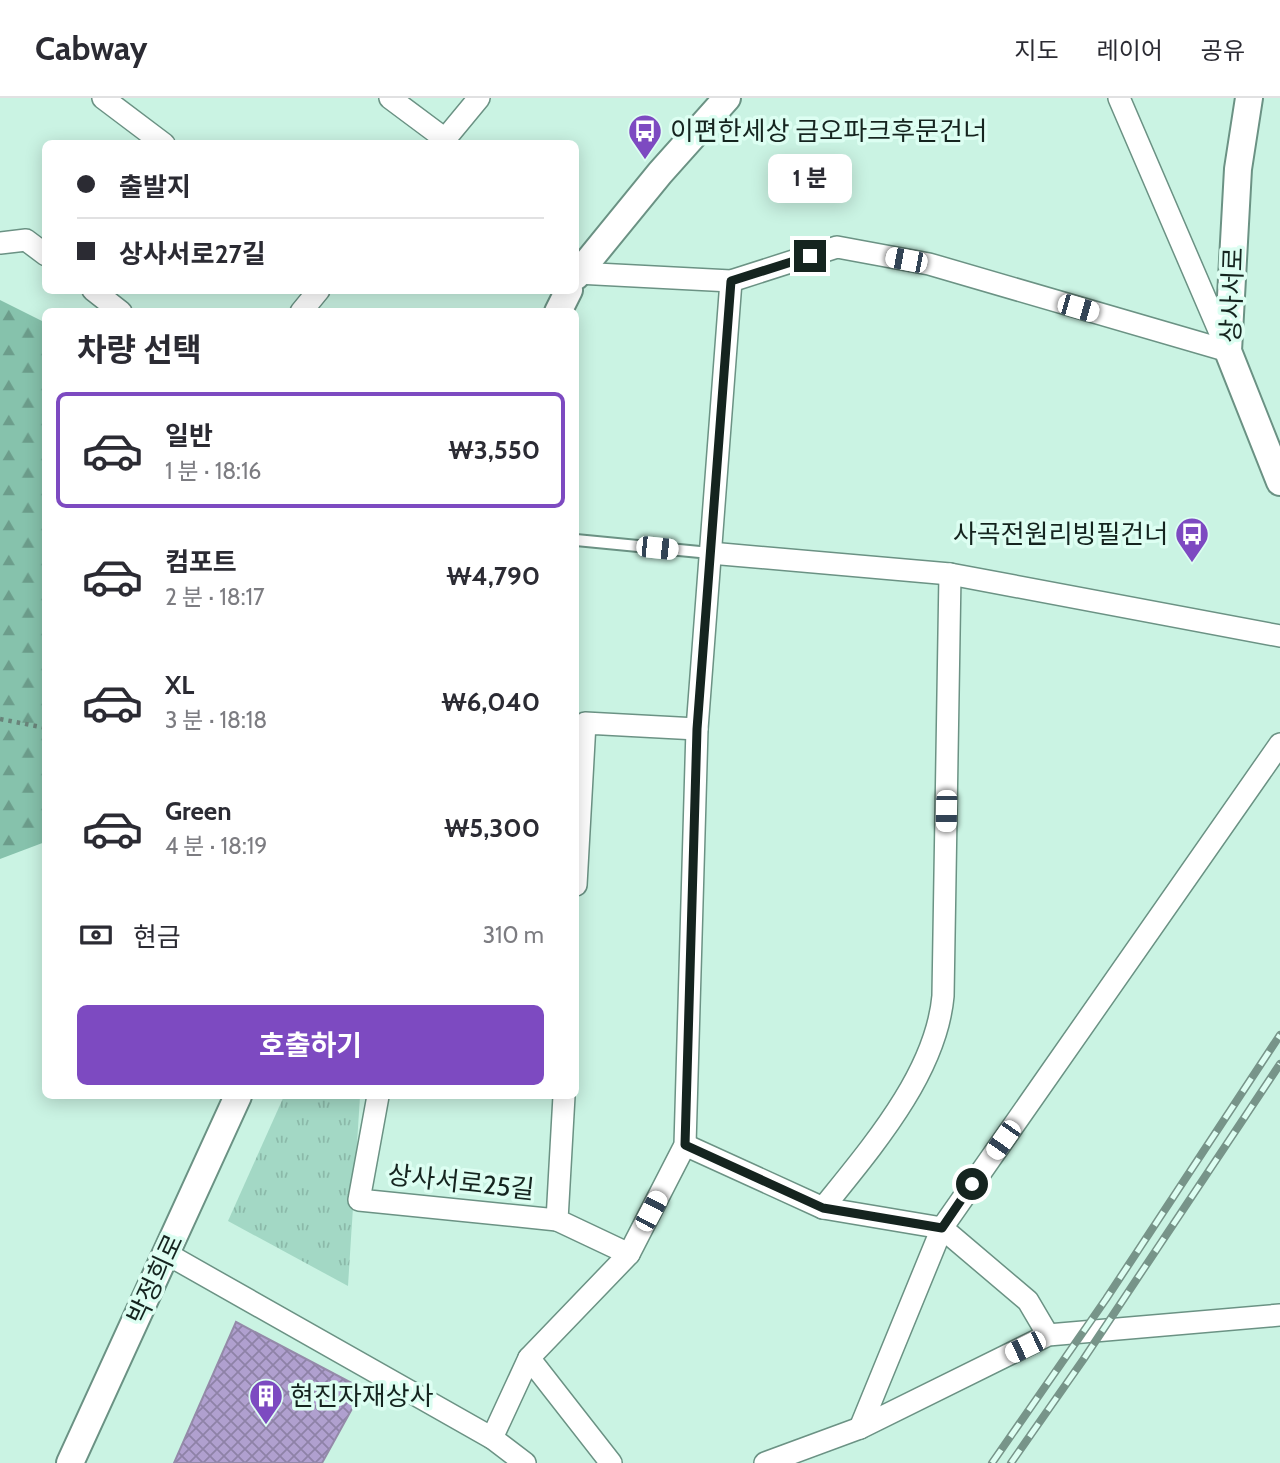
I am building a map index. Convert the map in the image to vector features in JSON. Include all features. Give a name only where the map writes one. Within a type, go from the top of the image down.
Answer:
[{"type":"street","points":[[103,98],[159,140]]},
{"type":"street","points":[[390,98],[442,140]]},
{"type":"street","points":[[444,140],[479,98]]},
{"type":"street","points":[[579,274],[660,173],[727,98]]},
{"type":"street","points":[[1119,98],[1228,351]]},
{"type":"street","name":"상사서로","points":[[1249,98],[1238,169],[1228,351],[1280,482]]},
{"type":"street","points":[[0,243],[26,240],[42,252]]},
{"type":"street","points":[[579,280],[731,281],[837,247],[929,264],[1228,351]]},
{"type":"street","points":[[492,1438],[529,1358],[628,1254],[685,1145],[697,729],[731,281]]},
{"type":"street","points":[[98,294],[116,308]]},
{"type":"street","points":[[303,308],[316,294]]},
{"type":"street","points":[[710,553],[950,575],[1280,636]]},
{"type":"street","points":[[823,1208],[913,1084],[931,1049],[942,1014],[950,575]]},
{"type":"street","points":[[579,831],[585,723],[697,729]]},
{"type":"street","points":[[860,1428],[942,1228],[1280,744]]},
{"type":"street","name":"박정희로","points":[[70,1463],[237,1099]]},
{"type":"street","name":"상사서로25길","points":[[377,1099],[359,1200],[557,1220],[628,1254]]},
{"type":"street","name":"상사서로25길","points":[[557,1220],[564,1099]]},
{"type":"street","points":[[685,1145],[823,1208],[942,1228],[1028,1300],[1048,1335]]},
{"type":"street","points":[[167,1254],[492,1438],[525,1463]]},
{"type":"street","points":[[765,1463],[860,1428],[1048,1335],[1280,1315]]},
{"type":"street","points":[[529,1358],[611,1463]]},
{"type":"lane","points":[[579,540],[710,553]]},
{"type":"path","points":[[0,719],[42,728]]},
{"type":"green space","points":[[0,300],[42,321],[42,843],[0,859]]},
{"type":"green space","points":[[283,1099],[360,1099],[348,1286],[228,1221]]},
{"type":"building","name":"현진자재상사","points":[[236,1322],[363,1389],[322,1463],[174,1463]]},
{"type":"railway","points":[[992,1463],[1106,1299],[1280,1035]]},
{"type":"railway","points":[[1011,1463],[1083,1360],[1280,1064]]},
{"type":"place","name":"이편한세상 금오파크후문건너","points":[[645,161]]},
{"type":"place","name":"사곡전원리빙필건너","points":[[1192,564]]},
{"type":"place","name":"현진자재상사","points":[[266,1426]]},
{"type":"route","points":[[810,256],[731,281],[697,729],[685,1145],[823,1208],[942,1228],[972,1184]]}]
